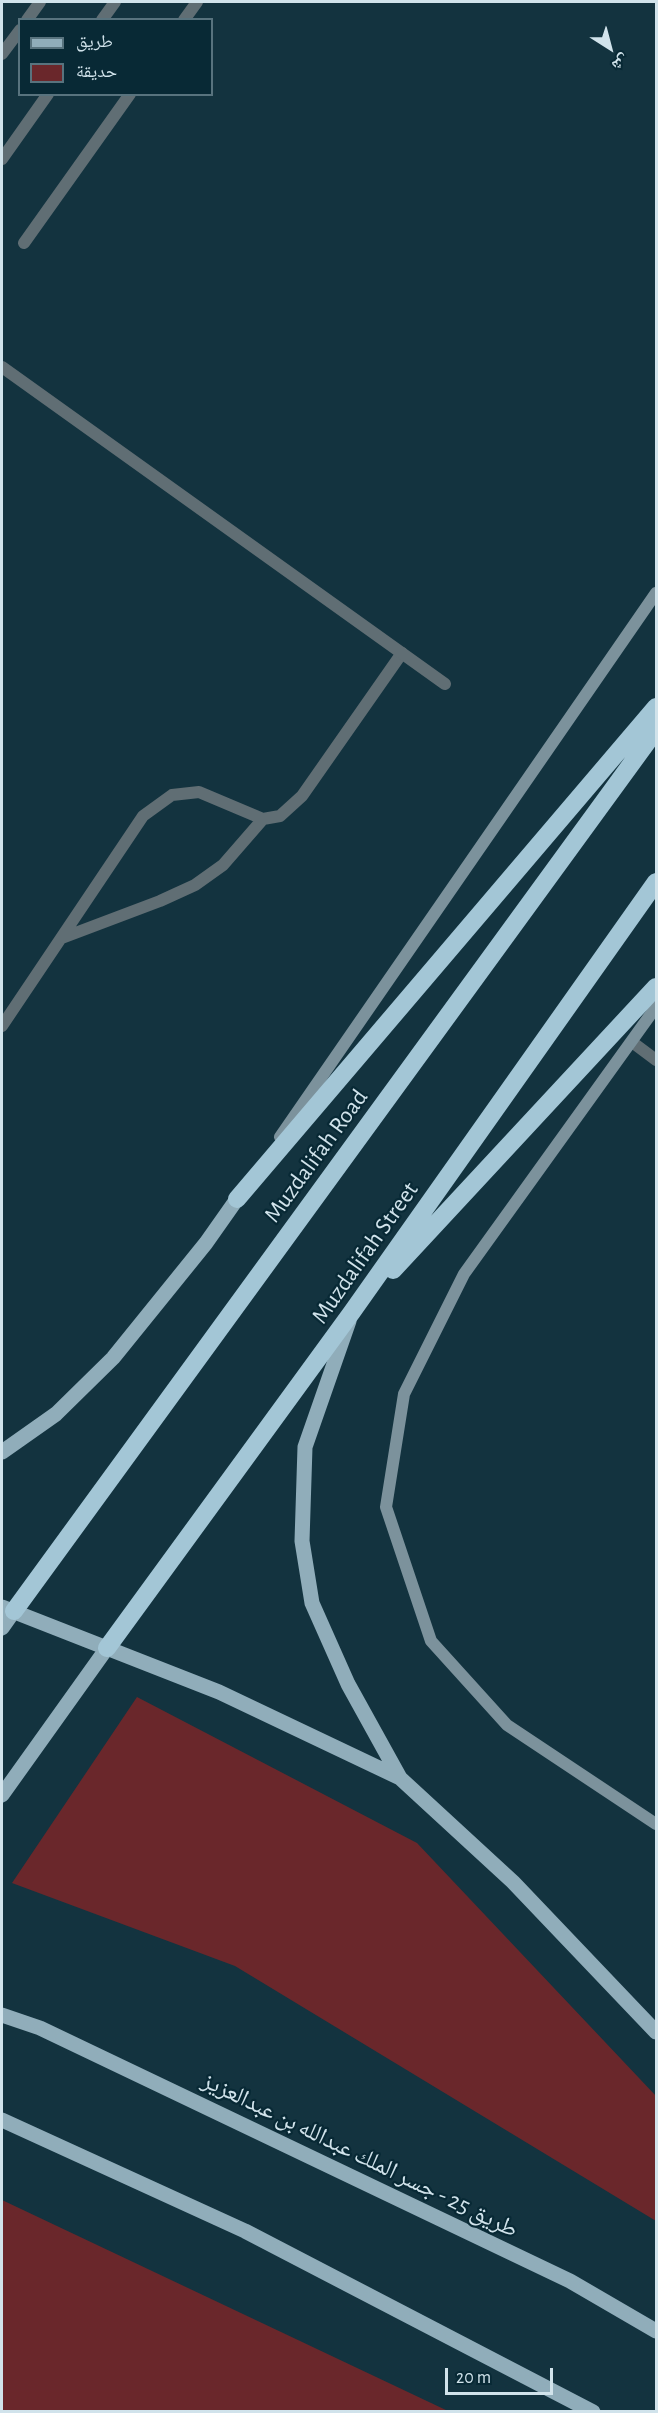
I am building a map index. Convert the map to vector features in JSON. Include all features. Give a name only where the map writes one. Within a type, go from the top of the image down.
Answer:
[{"type":"highway","points":[[237,1199],[657,707]]},
{"type":"highway","name":"Muzdalifah Road","points":[[8,1609],[657,730]]},
{"type":"highway","name":"Muzdalifah Street","points":[[107,1648],[352,1312],[657,882]]},
{"type":"highway","points":[[352,1312],[444,1218],[657,987]]},
{"type":"main road","points":[[2,1452],[56,1414],[113,1358],[206,1243],[237,1199]]},
{"type":"main road","points":[[352,1312],[305,1447],[302,1541],[312,1603],[348,1684],[400,1778]]},
{"type":"main road","points":[[2,1628],[8,1609],[219,1692],[400,1778],[513,1882],[657,2032]]},
{"type":"main road","points":[[2,1795],[107,1648]]},
{"type":"main road","name":"طريق 25 - جسر الملك عبدالله بن عبدالعزيز","points":[[2,2015],[40,2028],[570,2281],[657,2331]]},
{"type":"main road","points":[[2,2120],[245,2231],[593,2412]]},
{"type":"street","points":[[28,18],[40,2]]},
{"type":"street","points":[[103,18],[115,2]]},
{"type":"street","points":[[185,18],[197,2]]},
{"type":"street","points":[[2,54],[18,33]]},
{"type":"street","points":[[2,159],[47,96]]},
{"type":"street","points":[[24,243],[129,96]]},
{"type":"street","points":[[2,367],[445,684]]},
{"type":"street","points":[[237,1199],[657,593]]},
{"type":"street","points":[[2,1026],[143,816],[172,795],[199,792],[263,819],[280,816],[302,796],[402,653]]},
{"type":"street","points":[[62,938],[160,901],[195,885],[223,865],[263,819]]},
{"type":"street","points":[[657,1006],[464,1274],[404,1394],[386,1507],[431,1641],[507,1725],[657,1824]]},
{"type":"street","points":[[632,1042],[657,1060]]},
{"type":"green space","points":[[137,1697],[417,1843],[656,2096],[656,2221],[235,1966],[12,1883]]},
{"type":"green space","points":[[2,2200],[448,2411],[2,2411]]}]
